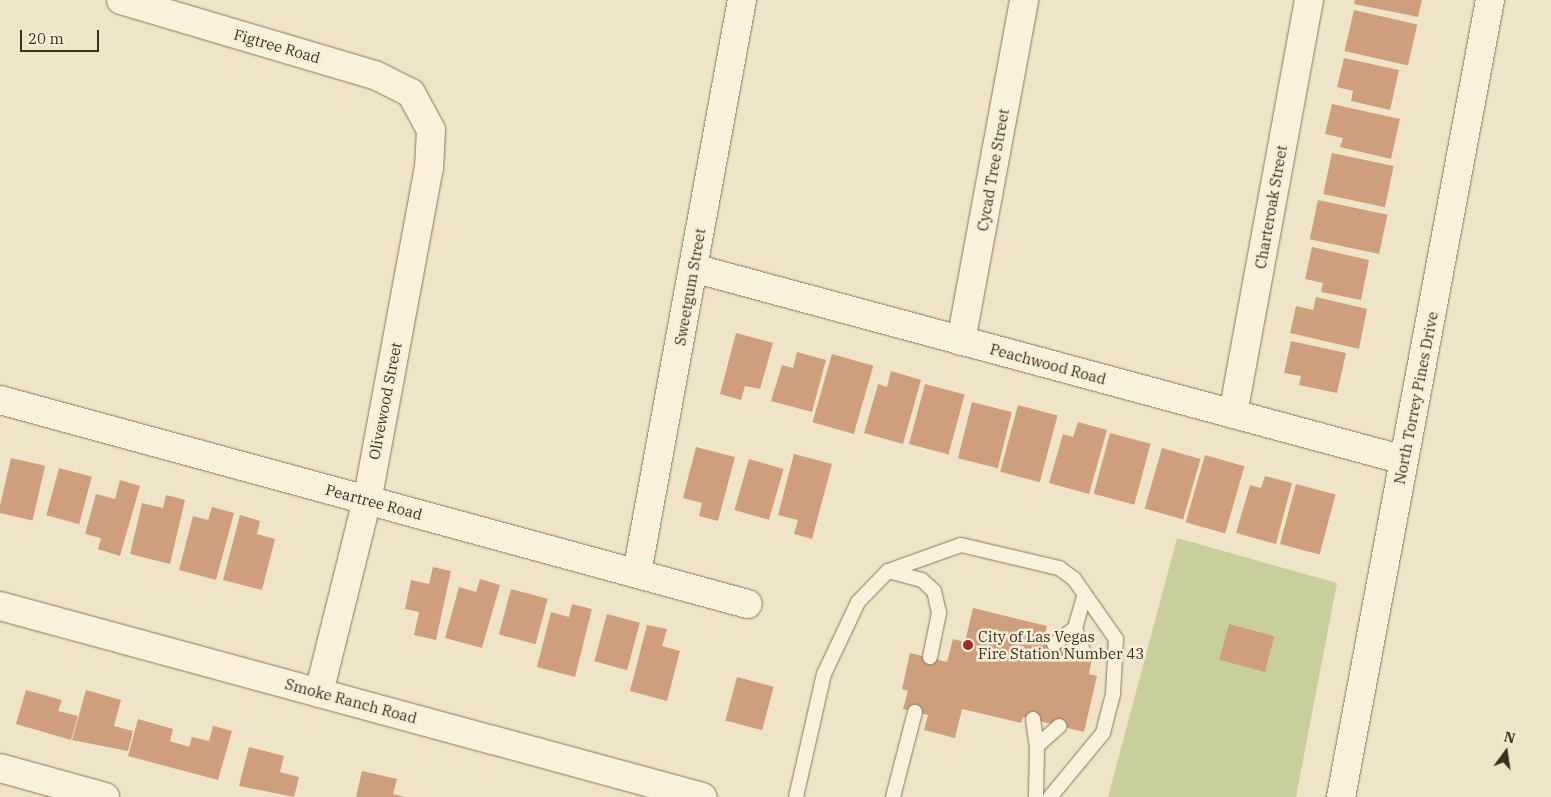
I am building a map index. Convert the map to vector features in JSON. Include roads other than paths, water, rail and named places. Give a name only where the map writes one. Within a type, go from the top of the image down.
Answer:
[{"type":"street","name":"Figtree Road","points":[[122,0],[375,74],[411,94],[422,109]]},
{"type":"street","name":"Sweetgum Street","points":[[637,573],[742,0]]},
{"type":"street","name":"Cycad Tree Street","points":[[961,341],[1024,0]]},
{"type":"street","name":"Charteroak Street","points":[[1233,414],[1308,0]]},
{"type":"street","name":"North Torrey Pines Drive","points":[[1341,797],[1490,0]]},
{"type":"street","name":"Olivewood Street","points":[[319,692],[367,500],[430,167],[431,130],[422,109]]},
{"type":"street","name":"Peachwood Road","points":[[693,268],[1404,460]]},
{"type":"street","name":"Peartree Road","points":[[0,400],[748,604]]},
{"type":"street","name":"Smoke Ranch Road","points":[[0,606],[702,797]]},
{"type":"street","points":[[0,768],[105,797]]},
{"type":"lane","points":[[796,797],[824,674],[858,602],[888,571],[961,546],[1059,568],[1084,594],[1116,639],[1113,694],[1102,733],[1050,797]]},
{"type":"lane","points":[[888,571],[922,580],[934,591],[940,613],[930,657]]},
{"type":"lane","points":[[1083,651],[1075,628],[1084,594]]},
{"type":"lane","points":[[1054,644],[1075,628]]},
{"type":"lane","points":[[893,797],[915,712]]},
{"type":"lane","points":[[1033,719],[1037,746],[1036,797]]},
{"type":"lane","points":[[1037,746],[1059,726]]},
{"type":"place","name":"City of Las Vegas Fire Station Number 43","points":[[968,645]]}]
